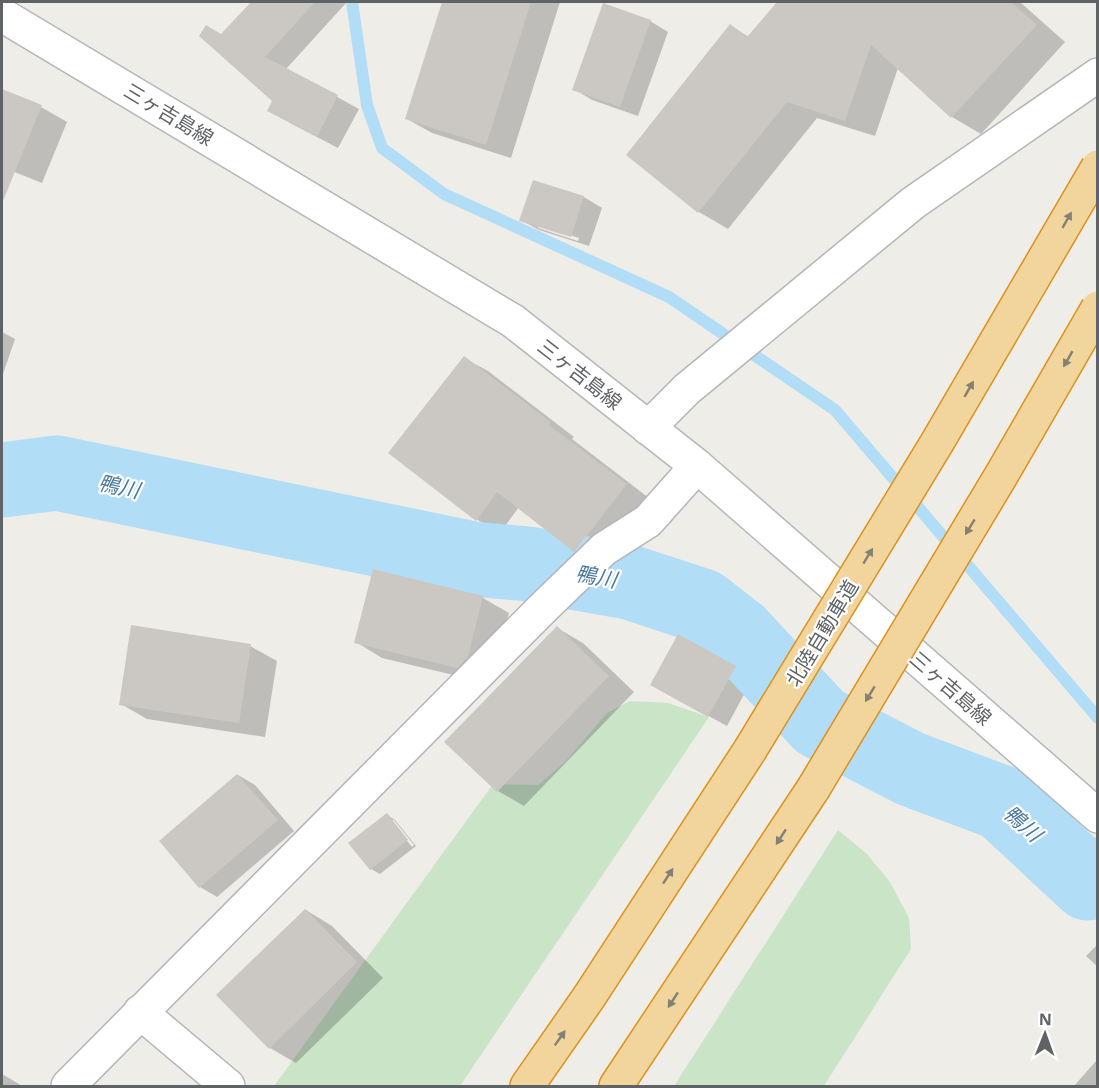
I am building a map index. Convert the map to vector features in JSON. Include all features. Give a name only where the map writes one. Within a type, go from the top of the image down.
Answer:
[{"type":"highway","name":"北陸自動車道","points":[[527,1086],[589,997],[750,750],[938,441],[1098,167]]},
{"type":"highway","points":[[616,1086],[813,789],[1002,474],[1098,308]]},
{"type":"street","name":"三ヶ吉島線","points":[[2,15],[513,321],[697,466],[1098,816]]},
{"type":"street","points":[[648,428],[687,389],[913,203],[1098,75]]},
{"type":"street","points":[[68,1086],[542,609],[604,549],[648,521],[697,466]]},
{"type":"street","points":[[140,1012],[228,1086]]},
{"type":"green space","points":[[630,701],[668,703],[709,717],[460,1086],[274,1086],[493,784],[538,785],[565,762],[607,713]]},
{"type":"green space","points":[[838,830],[867,854],[890,882],[909,918],[911,949],[824,1086],[674,1086]]},
{"type":"building","points":[[251,2],[315,2],[265,57],[338,95],[317,137],[267,111],[272,101],[199,36],[206,25],[221,34]]},
{"type":"building","points":[[442,2],[531,2],[486,145],[405,119]]},
{"type":"building","points":[[777,2],[1011,2],[1037,25],[951,118],[871,45],[845,121],[787,102],[698,213],[626,155],[730,24],[747,37]]},
{"type":"building","points":[[603,3],[651,20],[620,107],[572,90]]},
{"type":"building","points":[[2,89],[42,105],[3,201],[2,201]]},
{"type":"building","points":[[533,180],[584,196],[571,237],[519,221]]},
{"type":"building","points":[[464,356],[551,422],[549,425],[627,484],[574,552],[497,492],[476,521],[388,453]]},
{"type":"building","points":[[373,569],[483,596],[468,657],[457,668],[354,643]]},
{"type":"building","points":[[131,625],[251,644],[239,723],[119,705]]},
{"type":"building","points":[[557,626],[609,676],[497,792],[444,742]]},
{"type":"building","points":[[678,634],[736,666],[708,717],[650,685]]},
{"type":"building","points":[[237,774],[278,820],[199,888],[159,841]]},
{"type":"building","points":[[387,813],[408,840],[370,870],[348,843]]},
{"type":"building","points":[[305,909],[357,962],[269,1049],[216,995]]},
{"type":"waterway","points":[[352,2],[367,105],[382,148],[444,194],[669,297],[835,410],[1098,718]]},
{"type":"waterway","name":"鴨川","points":[[2,480],[57,473],[473,559],[528,564],[629,582],[702,606],[738,634],[820,722],[911,769],[1002,803],[1088,883],[1098,875]]}]
